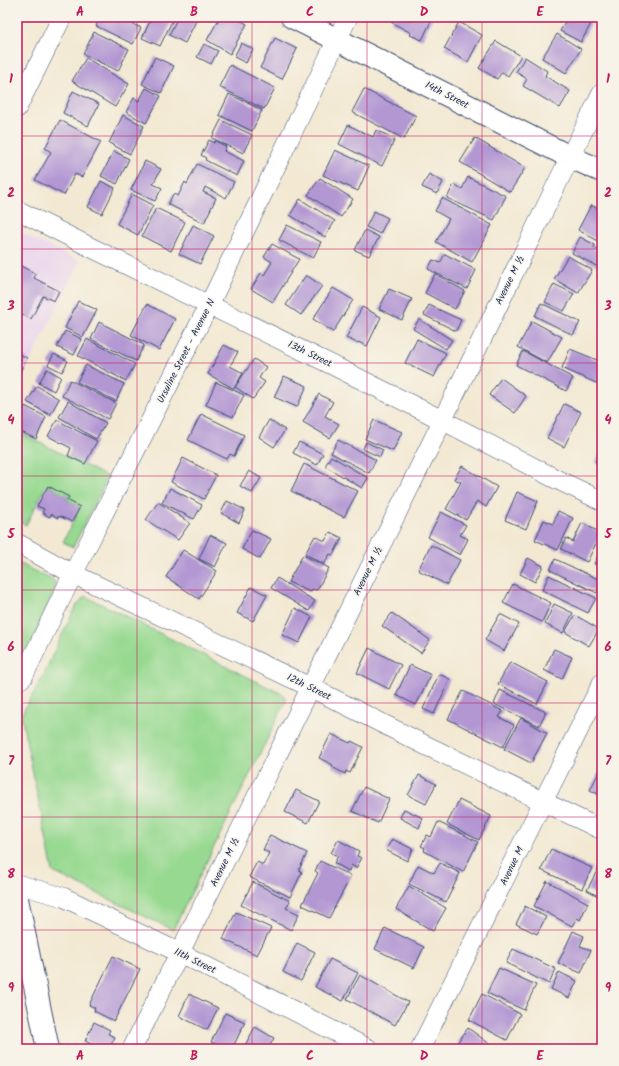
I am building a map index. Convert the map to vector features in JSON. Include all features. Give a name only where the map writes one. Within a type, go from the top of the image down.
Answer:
[{"type":"main road","name":"14th Street","points":[[292,17],[570,157],[602,171]]},
{"type":"main road","points":[[17,899],[48,1049]]},
{"type":"street","points":[[17,108],[62,17]]},
{"type":"street","name":"Ursuline Street - Avenue N","points":[[17,681],[23,677],[73,574],[209,305],[348,17]]},
{"type":"street","name":"Avenue M ½","points":[[132,1049],[602,93]]},
{"type":"street","name":"13th Street","points":[[17,210],[442,420],[602,501]]},
{"type":"street","name":"12th Street","points":[[17,543],[73,574],[310,687],[425,745],[602,830]]},
{"type":"street","name":"Avenue M","points":[[420,1049],[602,683]]},
{"type":"street","name":"11th Street","points":[[17,884],[63,897],[180,953],[369,1049]]},
{"type":"shaded area","points":[[17,231],[80,261],[17,388]]},
{"type":"green space","points":[[17,431],[108,477],[73,547],[63,542],[80,507],[67,500],[69,497],[48,486],[46,486],[26,525],[17,521]]},
{"type":"green space","points":[[17,562],[54,581],[56,584],[29,650],[17,663]]},
{"type":"green space","points":[[84,597],[87,597],[282,694],[286,698],[286,701],[173,930],[53,872],[21,715],[44,675],[74,610]]},
{"type":"building","points":[[100,17],[119,17],[141,28],[133,44],[96,26]]},
{"type":"building","points":[[152,17],[174,17],[160,46],[142,38]]},
{"type":"building","points":[[178,17],[198,17],[185,43],[169,35]]},
{"type":"building","points":[[220,17],[234,17],[247,24],[230,54],[207,40]]},
{"type":"building","points":[[394,17],[433,17],[422,40],[410,35],[411,33],[391,22]]},
{"type":"building","points":[[568,17],[588,17],[593,20],[581,42],[560,31]]},
{"type":"building","points":[[459,22],[482,35],[468,62],[444,49]]},
{"type":"building","points":[[94,32],[129,49],[118,71],[83,54]]},
{"type":"building","points":[[557,34],[581,49],[566,73],[542,58]]},
{"type":"building","points":[[275,38],[297,49],[282,79],[260,68]]},
{"type":"building","points":[[496,41],[521,56],[508,76],[502,72],[497,79],[479,68]]},
{"type":"building","points":[[241,43],[253,49],[246,63],[234,57]]},
{"type":"building","points":[[204,44],[218,51],[211,64],[197,57]]},
{"type":"building","points":[[155,57],[174,66],[161,93],[142,84]]},
{"type":"building","points":[[525,57],[547,71],[545,76],[570,91],[560,108],[523,86],[527,79],[516,72]]},
{"type":"building","points":[[86,58],[129,84],[115,107],[72,81]]},
{"type":"building","points":[[230,65],[275,88],[264,109],[219,87]]},
{"type":"building","points":[[146,88],[161,96],[146,123],[126,112],[134,98],[139,101]]},
{"type":"building","points":[[364,89],[416,116],[404,139],[352,112]]},
{"type":"building","points":[[73,91],[99,104],[88,126],[63,113]]},
{"type":"building","points":[[229,94],[262,110],[252,131],[219,115]]},
{"type":"building","points":[[123,115],[144,126],[130,154],[109,143]]},
{"type":"building","points":[[60,120],[101,142],[82,177],[75,174],[64,195],[35,180],[51,152],[45,148]]},
{"type":"building","points":[[221,120],[252,135],[243,153],[212,138]]},
{"type":"building","points":[[348,125],[373,137],[376,130],[395,139],[382,166],[339,144]]},
{"type":"building","points":[[475,138],[525,168],[510,192],[460,162]]},
{"type":"building","points":[[209,140],[226,146],[224,151],[244,161],[237,176],[205,160],[206,158],[201,155]]},
{"type":"building","points":[[335,150],[369,166],[358,191],[323,175]]},
{"type":"building","points":[[114,151],[129,159],[117,184],[101,176]]},
{"type":"building","points":[[145,161],[161,169],[153,184],[162,188],[155,201],[131,190]]},
{"type":"building","points":[[197,164],[234,182],[226,198],[205,187],[203,192],[216,198],[204,223],[168,204],[173,194],[178,196],[185,182],[187,184]]},
{"type":"building","points":[[429,174],[443,182],[437,194],[422,187]]},
{"type":"building","points":[[468,177],[506,196],[494,220],[447,198],[454,184],[462,189]]},
{"type":"building","points":[[320,178],[353,199],[341,217],[308,195]]},
{"type":"building","points":[[101,181],[115,188],[102,214],[88,207]]},
{"type":"building","points":[[132,194],[153,205],[138,235],[117,224]]},
{"type":"building","points":[[442,198],[492,225],[472,262],[436,242],[449,219],[435,211]]},
{"type":"building","points":[[300,199],[335,221],[325,237],[290,215]]},
{"type":"building","points":[[591,205],[602,211],[602,243],[578,230]]},
{"type":"building","points":[[156,208],[185,222],[171,251],[142,236]]},
{"type":"building","points":[[374,211],[388,218],[380,234],[366,227]]},
{"type":"building","points":[[193,225],[214,236],[200,264],[179,254]]},
{"type":"building","points":[[287,225],[321,242],[313,258],[279,240]]},
{"type":"building","points":[[365,230],[379,237],[369,256],[355,250]]},
{"type":"building","points":[[580,237],[595,245],[594,248],[602,253],[602,269],[572,253]]},
{"type":"building","points":[[272,244],[299,259],[273,302],[251,289],[261,273],[264,275],[272,262],[264,257]]},
{"type":"building","points":[[445,254],[476,270],[467,289],[428,269],[433,260],[440,263]]},
{"type":"building","points":[[568,256],[592,270],[578,293],[554,279]]},
{"type":"building","points":[[17,264],[36,274],[34,278],[59,291],[54,301],[43,296],[31,319],[17,312]]},
{"type":"building","points":[[435,274],[465,291],[455,309],[425,293]]},
{"type":"building","points":[[306,275],[322,286],[301,315],[286,305]]},
{"type":"building","points":[[554,284],[574,294],[564,311],[545,302]]},
{"type":"building","points":[[333,288],[353,300],[333,332],[313,319]]},
{"type":"building","points":[[389,289],[412,299],[402,320],[379,309]]},
{"type":"building","points":[[78,301],[97,310],[83,337],[65,328]]},
{"type":"building","points":[[541,303],[580,322],[573,335],[535,316]]},
{"type":"building","points":[[147,304],[175,319],[159,350],[131,335]]},
{"type":"building","points":[[429,305],[461,320],[456,331],[424,315]]},
{"type":"building","points":[[362,307],[381,317],[367,346],[346,338]]},
{"type":"building","points":[[419,319],[452,340],[446,349],[413,329]]},
{"type":"building","points":[[532,321],[562,337],[547,363],[518,347]]},
{"type":"building","points":[[99,322],[144,345],[136,361],[91,339]]},
{"type":"building","points":[[65,331],[82,339],[74,355],[57,347]]},
{"type":"building","points":[[87,339],[135,364],[126,381],[78,356]]},
{"type":"building","points":[[417,339],[446,353],[434,377],[405,363]]},
{"type":"building","points":[[224,345],[238,352],[230,366],[243,373],[234,389],[208,374]]},
{"type":"building","points":[[570,349],[602,362],[602,369],[596,383],[562,368]]},
{"type":"building","points":[[523,351],[573,378],[566,391],[516,365]]},
{"type":"building","points":[[17,353],[27,358],[17,378]]},
{"type":"building","points":[[54,354],[68,361],[62,372],[48,365]]},
{"type":"building","points":[[254,359],[266,367],[259,378],[265,382],[253,399],[235,387]]},
{"type":"building","points":[[86,365],[124,384],[116,401],[77,382]]},
{"type":"building","points":[[47,369],[61,377],[54,391],[39,383]]},
{"type":"building","points":[[284,376],[307,386],[297,407],[274,397]]},
{"type":"building","points":[[501,378],[526,396],[515,413],[489,395]]},
{"type":"building","points":[[70,380],[116,403],[108,419],[62,396]]},
{"type":"building","points":[[216,382],[244,395],[233,417],[206,405]]},
{"type":"building","points":[[37,386],[59,399],[50,415],[27,402]]},
{"type":"building","points":[[319,394],[333,402],[325,416],[339,424],[330,438],[303,422]]},
{"type":"building","points":[[68,401],[106,423],[96,439],[59,417]]},
{"type":"building","points":[[564,404],[581,412],[564,447],[547,438]]},
{"type":"building","points":[[25,406],[46,417],[36,439],[17,430],[17,423]]},
{"type":"building","points":[[201,414],[244,435],[234,456],[230,454],[227,459],[188,440]]},
{"type":"building","points":[[57,420],[97,441],[85,464],[68,456],[71,448],[48,436]]},
{"type":"building","points":[[269,420],[285,430],[274,447],[259,437]]},
{"type":"building","points":[[374,420],[402,432],[393,451],[365,439]]},
{"type":"building","points":[[338,440],[376,460],[369,473],[331,453]]},
{"type":"building","points":[[299,442],[323,454],[317,465],[293,453]]},
{"type":"building","points":[[366,442],[383,450],[380,457],[363,449]]},
{"type":"building","points":[[602,449],[602,465],[595,462]]},
{"type":"building","points":[[331,456],[368,478],[362,488],[325,466]]},
{"type":"building","points":[[183,458],[216,475],[204,499],[171,482]]},
{"type":"building","points":[[304,464],[358,491],[344,517],[291,491]]},
{"type":"building","points":[[462,466],[497,487],[486,507],[477,501],[466,520],[446,509],[461,482],[454,479]]},
{"type":"building","points":[[249,471],[261,478],[252,493],[240,486]]},
{"type":"building","points":[[48,486],[69,497],[67,500],[80,507],[72,522],[59,516],[58,518],[51,514],[50,517],[42,513],[44,509],[37,506]]},
{"type":"building","points":[[170,488],[202,505],[194,519],[162,503]]},
{"type":"building","points":[[517,492],[538,501],[526,529],[505,520]]},
{"type":"building","points":[[227,501],[245,510],[239,523],[221,513]]},
{"type":"building","points":[[158,502],[190,523],[178,540],[146,520]]},
{"type":"building","points":[[558,511],[573,518],[558,550],[535,540],[544,520],[553,524]]},
{"type":"building","points":[[441,512],[466,525],[460,535],[468,539],[460,555],[428,537]]},
{"type":"building","points":[[582,523],[601,533],[587,562],[561,549],[566,538],[573,542]]},
{"type":"building","points":[[252,530],[271,539],[260,559],[242,549]]},
{"type":"building","points":[[330,532],[342,538],[333,555],[330,554],[324,564],[305,554],[315,536],[325,541]]},
{"type":"building","points":[[210,535],[227,543],[215,567],[199,559]]},
{"type":"building","points":[[431,545],[460,560],[447,585],[418,570]]},
{"type":"building","points":[[602,548],[602,568],[594,564]]},
{"type":"building","points":[[183,550],[217,571],[199,599],[166,577]]},
{"type":"building","points":[[303,555],[329,568],[317,590],[312,589],[310,592],[288,582]]},
{"type":"building","points":[[528,558],[543,566],[535,582],[520,574]]},
{"type":"building","points":[[555,559],[602,581],[597,593],[550,570]]},
{"type":"building","points":[[549,575],[596,598],[588,613],[542,590]]},
{"type":"building","points":[[277,578],[315,601],[309,611],[271,588]]},
{"type":"building","points":[[513,584],[551,603],[542,622],[503,603]]},
{"type":"building","points":[[251,587],[267,595],[253,621],[237,613]]},
{"type":"building","points":[[554,604],[573,613],[563,633],[545,624]]},
{"type":"building","points":[[295,608],[312,617],[299,643],[282,635]]},
{"type":"building","points":[[392,613],[430,640],[421,653],[382,626]]},
{"type":"building","points":[[500,614],[519,624],[504,651],[485,640]]},
{"type":"building","points":[[575,615],[599,629],[589,646],[565,632]]},
{"type":"building","points":[[369,648],[401,665],[389,689],[357,673]]},
{"type":"building","points":[[554,649],[572,657],[562,679],[544,670]]},
{"type":"building","points":[[510,662],[548,682],[537,704],[498,684]]},
{"type":"building","points":[[410,665],[431,675],[416,705],[396,695]]},
{"type":"building","points":[[439,674],[450,679],[434,714],[423,709]]},
{"type":"building","points":[[500,690],[546,712],[539,726],[494,704]]},
{"type":"building","points":[[463,691],[503,711],[499,717],[514,725],[503,747],[448,719]]},
{"type":"building","points":[[521,718],[547,733],[531,763],[504,749]]},
{"type":"building","points":[[331,734],[363,747],[350,773],[346,771],[345,774],[332,767],[333,765],[319,758]]},
{"type":"building","points":[[602,766],[602,796],[590,790]]},
{"type":"building","points":[[419,775],[436,784],[426,804],[408,795]]},
{"type":"building","points":[[364,787],[389,799],[378,823],[352,811]]},
{"type":"building","points":[[296,790],[319,801],[308,823],[285,812]]},
{"type":"building","points":[[459,800],[491,816],[479,840],[447,824]]},
{"type":"building","points":[[404,809],[423,818],[419,828],[400,818]]},
{"type":"building","points":[[438,822],[478,842],[463,872],[424,851],[425,848],[421,846],[427,835],[431,837]]},
{"type":"building","points":[[270,835],[307,853],[299,870],[302,872],[290,897],[249,877],[257,862],[263,865],[269,853],[263,850]]},
{"type":"building","points":[[392,839],[413,849],[407,861],[386,850]]},
{"type":"building","points":[[338,840],[359,851],[357,856],[362,858],[356,868],[351,865],[349,871],[334,863],[338,856],[331,853]]},
{"type":"building","points":[[551,849],[592,868],[582,889],[541,870]]},
{"type":"building","points":[[320,861],[351,876],[329,918],[302,905],[318,873],[315,871]]},
{"type":"building","points":[[440,863],[460,873],[446,902],[409,884],[418,865],[434,873]]},
{"type":"building","points":[[600,865],[602,866],[602,898],[587,890]]},
{"type":"building","points":[[547,881],[588,903],[580,920],[577,918],[572,926],[534,906]]},
{"type":"building","points":[[253,882],[290,901],[286,908],[299,914],[291,930],[241,905]]},
{"type":"building","points":[[409,886],[446,908],[433,931],[396,909]]},
{"type":"building","points":[[525,906],[546,917],[537,934],[516,924]]},
{"type":"building","points":[[236,912],[271,928],[257,955],[223,939]]},
{"type":"building","points":[[385,928],[424,947],[414,968],[375,949]]},
{"type":"building","points":[[573,931],[584,936],[580,946],[591,950],[581,973],[558,963]]},
{"type":"building","points":[[297,943],[315,952],[301,981],[283,972]]},
{"type":"building","points":[[513,949],[556,969],[549,984],[506,963]]},
{"type":"building","points":[[113,956],[140,969],[114,1021],[94,1011],[95,1008],[89,1005]]},
{"type":"building","points":[[330,959],[358,973],[343,1001],[315,987]]},
{"type":"building","points":[[499,968],[536,985],[524,1010],[487,993]]},
{"type":"building","points":[[559,972],[577,981],[569,998],[551,989]]},
{"type":"building","points":[[360,975],[408,1002],[395,1025],[347,999]]},
{"type":"building","points":[[189,994],[218,1008],[207,1030],[179,1016]]},
{"type":"building","points":[[482,994],[520,1014],[507,1040],[469,1020]]},
{"type":"building","points":[[225,1013],[245,1022],[232,1049],[226,1049],[211,1042]]},
{"type":"building","points":[[94,1022],[110,1030],[108,1034],[115,1037],[109,1049],[91,1049],[91,1044],[85,1041]]},
{"type":"building","points":[[255,1027],[274,1038],[268,1049],[243,1049]]},
{"type":"building","points":[[468,1028],[494,1047],[492,1049],[465,1049],[457,1043]]}]
